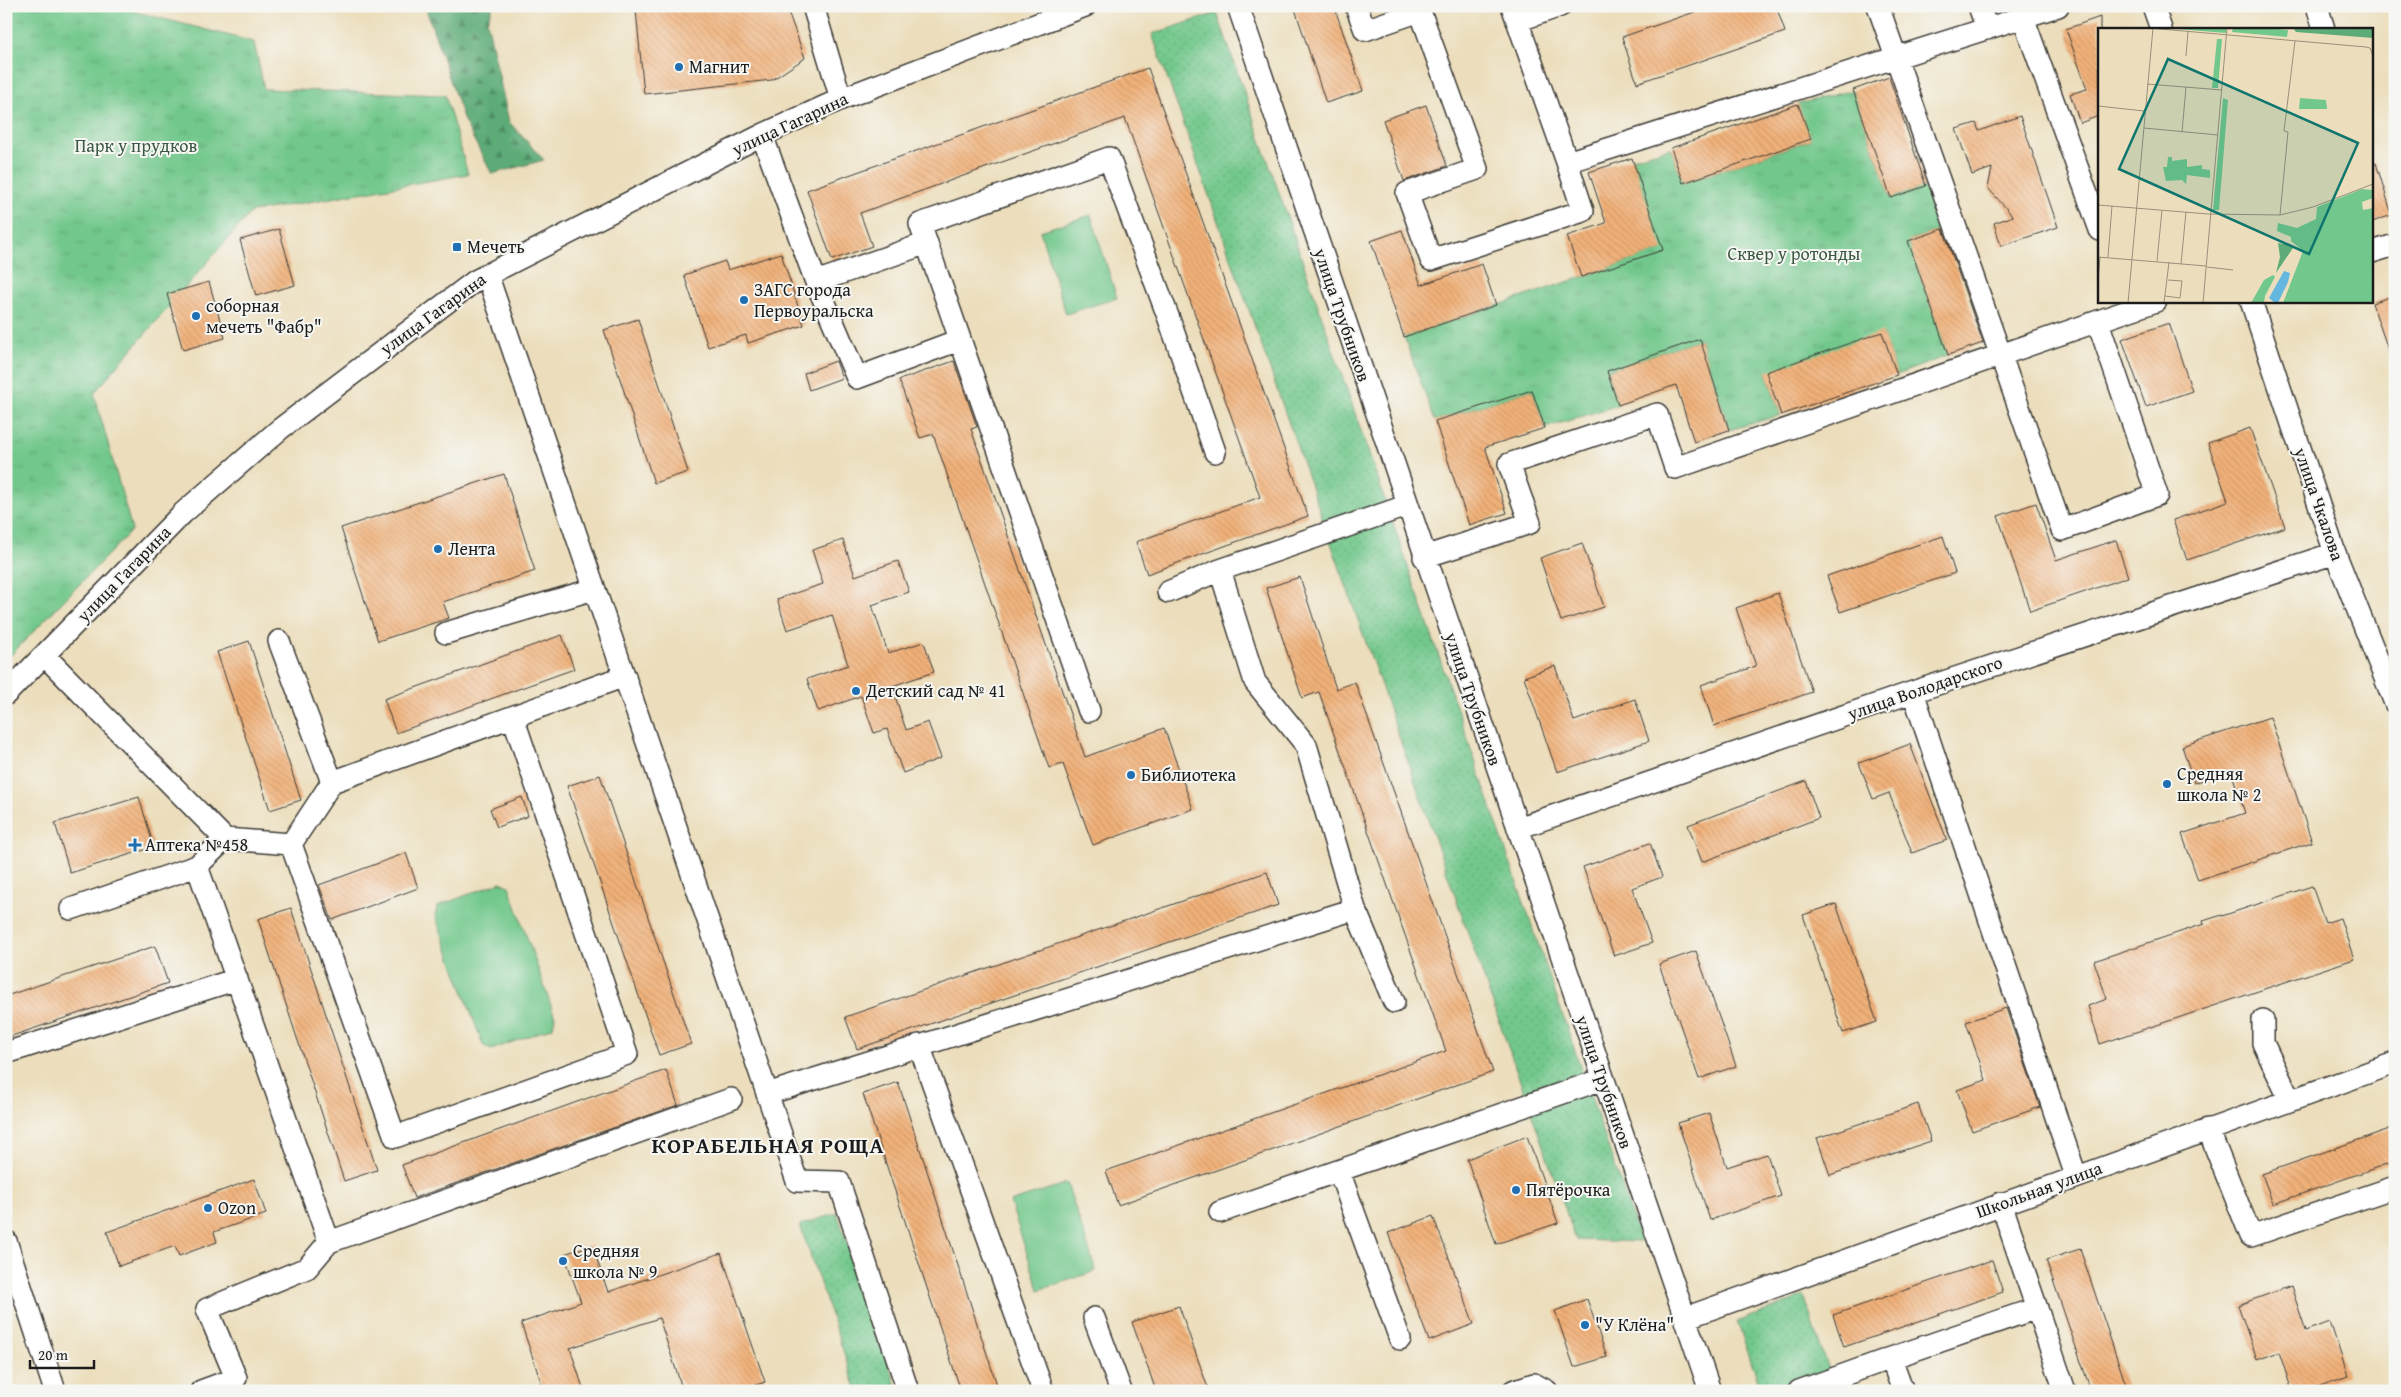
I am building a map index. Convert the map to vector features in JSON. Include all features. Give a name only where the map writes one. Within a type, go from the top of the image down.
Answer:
[{"type":"street","points":[[813,6],[841,99]]},
{"type":"street","name":"улица Гагарина","points":[[6,694],[184,514],[280,429],[452,298],[487,274],[762,135],[841,99],[1085,6]]},
{"type":"street","name":"улица Трубников","points":[[1238,6],[1406,506],[1710,1391]]},
{"type":"street","points":[[1356,6],[1365,30],[1427,8],[1477,170],[1407,194],[1430,260],[1584,211],[1515,14],[1560,6]]},
{"type":"street","points":[[1878,6],[2062,530],[2157,495],[2098,322]]},
{"type":"street","points":[[1979,6],[1987,29]]},
{"type":"street","points":[[1567,162],[2058,6]]},
{"type":"street","points":[[2153,6],[2161,28]]},
{"type":"street","points":[[2316,6],[2324,28]]},
{"type":"street","points":[[2024,17],[2098,224]]},
{"type":"street","points":[[762,135],[816,282],[857,378],[959,340]]},
{"type":"street","points":[[1089,711],[920,224],[1109,158],[1169,319],[1215,452]]},
{"type":"street","points":[[816,282],[927,243]]},
{"type":"street","points":[[2374,251],[2395,245]]},
{"type":"street","points":[[487,274],[797,1181],[839,1182],[908,1391]]},
{"type":"street","points":[[1424,557],[1530,523],[1510,464],[1656,414],[1675,468],[2098,322],[2127,306],[2150,302]]},
{"type":"street","name":"улица Чкалова","points":[[2251,302],[2335,553],[2395,703]]},
{"type":"street","points":[[1168,592],[1220,570],[1406,506]]},
{"type":"street","name":"улица Володарского","points":[[1518,828],[1913,692],[2335,553]]},
{"type":"street","points":[[1220,570],[1255,682],[1306,745],[1355,909],[1394,1002]]},
{"type":"street","points":[[446,633],[594,589]]},
{"type":"street","points":[[279,641],[332,782]]},
{"type":"street","points":[[45,656],[225,839],[291,844]]},
{"type":"street","points":[[291,844],[332,782],[624,676]]},
{"type":"street","points":[[1913,692],[2076,1176]]},
{"type":"street","points":[[291,844],[395,1137],[627,1054],[513,717]]},
{"type":"street","points":[[71,909],[197,866],[225,839]]},
{"type":"street","points":[[197,866],[328,1242]]},
{"type":"street","points":[[767,1094],[1355,909]]},
{"type":"street","points":[[6,1052],[236,979]]},
{"type":"street","points":[[2263,1020],[2264,1043],[2290,1100]]},
{"type":"street","points":[[919,1045],[1043,1391]]},
{"type":"street","name":"Школьная улица","points":[[1685,1318],[2395,1063]]},
{"type":"street","points":[[1220,1212],[1603,1079]]},
{"type":"street","points":[[201,1391],[236,1378],[207,1309],[307,1268],[328,1242],[731,1099]]},
{"type":"street","points":[[2208,1129],[2250,1236],[2395,1187]]},
{"type":"street","points":[[1339,1171],[1400,1339]]},
{"type":"street","points":[[2001,1203],[2065,1391]]},
{"type":"street","points":[[6,1240],[56,1391]]},
{"type":"street","points":[[1799,1391],[2037,1308]]},
{"type":"street","points":[[1094,1318],[1120,1391]]},
{"type":"street","points":[[1892,1358],[1902,1391]]},
{"type":"street","points":[[1513,1391],[1534,1384],[1547,1391]]},
{"type":"green space","name":"Парк у прудков","points":[[6,6],[113,6],[254,42],[264,89],[445,95],[468,174],[251,212],[94,393],[132,530],[6,660]]},
{"type":"green space","points":[[425,6],[493,6],[487,21],[509,122],[544,160],[492,174],[464,121]]},
{"type":"green space","points":[[1217,13],[1641,1242],[1576,1240],[1152,34]]},
{"type":"green space","name":"Сквер у ротонды","points":[[1853,90],[1891,198],[1926,186],[1945,228],[1909,241],[1948,355],[1897,375],[1882,333],[1766,373],[1781,415],[1729,430],[1700,339],[1607,371],[1618,405],[1545,428],[1532,390],[1435,421],[1404,337],[1662,250],[1632,158],[1671,148],[1683,183],[1810,140],[1798,104]]},
{"type":"green space","points":[[1091,215],[1117,298],[1066,314],[1040,231]]},
{"type":"green space","points":[[501,882],[509,886],[555,1017],[553,1027],[491,1050],[483,1045],[435,915],[438,906]]},
{"type":"green space","points":[[1067,1183],[1096,1271],[1039,1290],[1010,1202]]},
{"type":"green space","points":[[837,1213],[898,1391],[857,1391],[800,1225]]},
{"type":"green space","points":[[1804,1296],[1835,1391],[1762,1391],[1737,1322]]},
{"type":"building","points":[[652,6],[786,6],[805,58],[772,80],[644,94],[636,10]]},
{"type":"building","points":[[1294,6],[1334,6],[1363,91],[1326,103]]},
{"type":"building","points":[[1712,6],[1776,6],[1785,32],[1637,83],[1622,37]]},
{"type":"building","points":[[2100,17],[2100,28],[2098,28],[2098,118],[2080,123],[2070,94],[2087,89],[2066,29]]},
{"type":"building","points":[[1148,68],[1308,516],[1147,574],[1136,542],[1260,497],[1125,118],[860,213],[872,246],[832,260],[807,190]]},
{"type":"building","points":[[1889,77],[1926,186],[1891,198],[1853,90]]},
{"type":"building","points":[[1798,104],[1811,139],[1683,183],[1671,148]]},
{"type":"building","points":[[1426,105],[1447,166],[1404,181],[1383,120]]},
{"type":"building","points":[[2020,116],[2058,227],[2001,246],[1994,223],[2013,216],[1988,188],[1992,168],[1972,175],[1956,129],[1976,123],[1979,131]]},
{"type":"building","points":[[1632,158],[1663,250],[1581,277],[1567,236],[1606,223],[1589,172]]},
{"type":"building","points":[[2376,163],[2392,215],[2374,221],[2374,164]]},
{"type":"building","points":[[279,229],[295,285],[256,296],[240,240]]},
{"type":"building","points":[[1943,229],[1983,343],[1948,355],[1908,241]]},
{"type":"building","points":[[1402,230],[1421,285],[1482,264],[1496,305],[1404,337],[1371,241]]},
{"type":"building","name":"ЗАГС города Первоуральска","points":[[781,253],[804,325],[748,343],[746,335],[708,347],[684,275],[725,261],[728,270]]},
{"type":"building","name":"соборная мечеть \"Фабр\"","points":[[209,282],[225,338],[183,350],[167,294]]},
{"type":"building","points":[[2395,295],[2395,360],[2392,361],[2372,303]]},
{"type":"building","points":[[638,319],[688,472],[654,483],[604,330]]},
{"type":"building","points":[[2169,323],[2192,391],[2146,407],[2122,339]]},
{"type":"building","points":[[1882,332],[1897,375],[1781,415],[1766,372]]},
{"type":"building","points":[[1700,339],[1729,430],[1694,442],[1676,385],[1618,405],[1607,371]]},
{"type":"building","points":[[836,361],[842,378],[809,390],[804,373]]},
{"type":"building","points":[[954,361],[977,427],[971,429],[1085,757],[1164,728],[1193,809],[1093,845],[1063,764],[1049,768],[933,434],[920,438],[899,380]]},
{"type":"building","points":[[1532,390],[1545,428],[1485,447],[1507,513],[1469,525],[1435,421]]},
{"type":"building","points":[[2250,428],[2285,527],[2187,560],[2173,520],[2228,501],[2208,443]]},
{"type":"building","name":"Лента","points":[[504,474],[535,571],[443,602],[449,618],[378,641],[341,528]]},
{"type":"building","points":[[2036,503],[2056,560],[2116,540],[2128,577],[2030,611],[1998,516]]},
{"type":"building","points":[[1943,536],[1955,573],[1840,612],[1827,576]]},
{"type":"building","points":[[843,540],[855,576],[898,561],[909,592],[872,605],[888,653],[924,642],[934,672],[892,686],[906,730],[928,722],[941,758],[903,773],[887,729],[874,733],[861,696],[818,711],[807,679],[848,665],[832,615],[787,630],[777,599],[823,584],[812,550]]},
{"type":"building","points":[[1582,543],[1604,607],[1561,621],[1540,558]]},
{"type":"building","points":[[1300,577],[1336,689],[1355,682],[1493,1072],[1118,1205],[1106,1171],[1446,1051],[1319,692],[1302,698],[1266,588]]},
{"type":"building","points":[[1778,593],[1812,692],[1714,726],[1701,685],[1756,666],[1736,608]]},
{"type":"building","points":[[562,635],[574,669],[396,733],[384,699]]},
{"type":"building","points":[[249,641],[301,800],[270,810],[217,652]]},
{"type":"building","points":[[1555,666],[1574,721],[1635,699],[1649,741],[1557,772],[1524,677]]},
{"type":"building","points":[[2270,717],[2312,842],[2198,880],[2182,834],[2245,813],[2231,771],[2194,783],[2182,746]]},
{"type":"building","points":[[1910,744],[1947,840],[1912,853],[1889,793],[1873,799],[1859,763]]},
{"type":"building","points":[[600,775],[691,1044],[659,1055],[567,786]]},
{"type":"building","points":[[1806,781],[1819,818],[1702,862],[1688,825]]},
{"type":"building","points":[[139,797],[154,847],[70,873],[55,823]]},
{"type":"building","points":[[522,797],[528,816],[497,827],[490,809]]},
{"type":"building","points":[[1650,843],[1662,877],[1632,888],[1652,943],[1614,956],[1583,867]]},
{"type":"building","points":[[406,853],[418,888],[332,920],[319,885]]},
{"type":"building","points":[[1267,872],[1278,905],[857,1049],[845,1017]]},
{"type":"building","points":[[2312,886],[2325,923],[2340,918],[2354,959],[2100,1044],[2088,1006],[2107,999],[2094,961],[2204,924],[2203,921]]},
{"type":"building","points":[[1836,904],[1877,1022],[1843,1033],[1803,915]]},
{"type":"building","points":[[291,908],[377,1170],[344,1181],[258,919]]},
{"type":"building","points":[[155,946],[168,983],[6,1038],[6,996]]},
{"type":"building","points":[[1696,951],[1736,1066],[1699,1079],[1659,964]]},
{"type":"building","points":[[2006,1008],[2040,1107],[1972,1131],[1957,1090],[1986,1080],[1966,1022]]},
{"type":"building","points":[[666,1070],[678,1105],[414,1198],[402,1165]]},
{"type":"building","points":[[898,1082],[999,1391],[961,1391],[863,1094]]},
{"type":"building","points":[[1918,1104],[1931,1141],[1830,1175],[1817,1138]]},
{"type":"building","points":[[1709,1113],[1727,1167],[1767,1154],[1781,1196],[1710,1220],[1678,1123]]},
{"type":"building","points":[[2395,1127],[2395,1161],[2273,1204],[2262,1174]]},
{"type":"building","points":[[1527,1136],[1558,1223],[1496,1244],[1467,1159]]},
{"type":"building","points":[[254,1179],[266,1214],[214,1232],[217,1242],[179,1256],[175,1246],[119,1266],[107,1232]]},
{"type":"building","points":[[1433,1216],[1474,1324],[1429,1341],[1388,1233]]},
{"type":"building","points":[[592,1245],[608,1292],[721,1253],[765,1382],[738,1391],[683,1391],[659,1318],[570,1348],[584,1391],[544,1391],[521,1323],[581,1302],[564,1254]]},
{"type":"building","points":[[2080,1249],[2128,1391],[2091,1391],[2046,1260]]},
{"type":"building","points":[[1992,1260],[2003,1292],[1844,1347],[1833,1315]]},
{"type":"building","points":[[2291,1286],[2306,1331],[2330,1322],[2348,1376],[2306,1391],[2292,1391],[2279,1352],[2257,1360],[2238,1305]]},
{"type":"building","points":[[1587,1299],[1607,1357],[1574,1367],[1555,1311]]},
{"type":"building","points":[[1179,1306],[1209,1391],[1156,1391],[1132,1322]]},
{"type":"place","name":"Магнит","points":[[679,67]]},
{"type":"place","name":"Мечеть","points":[[457,247]]},
{"type":"place","name":"ЗАГС города Первоуральска","points":[[744,300]]},
{"type":"place","name":"соборная мечеть \"Фабр\"","points":[[196,316]]},
{"type":"place","name":"Лента","points":[[438,549]]},
{"type":"place","name":"Детский сад № 41","points":[[856,691]]},
{"type":"place","name":"Библиотека","points":[[1131,775]]},
{"type":"place","name":"Средняя школа № 2","points":[[2167,784]]},
{"type":"place","name":"Аптека №458","points":[[135,845]]},
{"type":"place","name":"Пятёрочка","points":[[1516,1190]]},
{"type":"place","name":"Ozon","points":[[208,1208]]},
{"type":"place","name":"Средняя школа № 9","points":[[563,1261]]},
{"type":"place","name":"\"У Клёна\"","points":[[1585,1325]]},
{"type":"district","name":"КОРАБЕЛЬНАЯ РОЩА","points":[[768,1145]]}]
